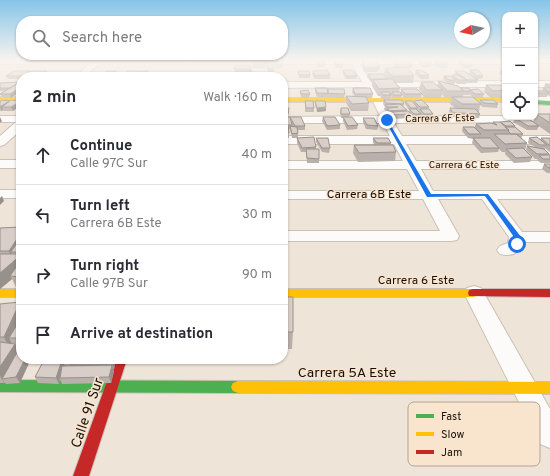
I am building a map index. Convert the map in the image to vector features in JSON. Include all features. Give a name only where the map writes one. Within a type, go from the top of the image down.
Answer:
[{"type":"street","points":[[288,236],[451,236],[368,84]]},
{"type":"street","points":[[538,84],[550,84]]},
{"type":"street","points":[[288,85],[502,85]]},
{"type":"street","points":[[538,98],[550,98]]},
{"type":"street","points":[[0,99],[16,99]]},
{"type":"street","points":[[288,100],[502,100]]},
{"type":"street","points":[[538,102],[550,103]]},
{"type":"street","points":[[538,110],[550,119]]},
{"type":"street","points":[[0,119],[16,119]]},
{"type":"street","name":"Carrera 6F Este","points":[[288,120],[550,119]]},
{"type":"street","points":[[1,140],[16,128]]},
{"type":"street","points":[[1,140],[16,139]]},
{"type":"street","points":[[288,140],[550,140]]},
{"type":"street","points":[[0,164],[16,164]]},
{"type":"street","name":"Carrera 6C Este","points":[[288,165],[550,165]]},
{"type":"street","points":[[0,194],[16,194]]},
{"type":"street","name":"Carrera 6B Este","points":[[288,195],[550,195]]},
{"type":"street","points":[[486,195],[517,237],[517,244],[513,248],[506,250]]},
{"type":"street","points":[[517,237],[550,237]]},
{"type":"street","points":[[0,293],[16,293]]},
{"type":"street","name":"Carrera 6 Este","points":[[288,293],[550,293]]},
{"type":"street","points":[[474,293],[532,402]]},
{"type":"street","name":"Calle 91 Sur","points":[[81,476],[119,364]]},
{"type":"street","name":"Carrera 5A Este","points":[[0,386],[550,388]]},
{"type":"street","points":[[540,417],[550,435]]},
{"type":"building","points":[[16,82],[16,84],[11,88],[0,88],[0,83]]},
{"type":"building","points":[[374,82],[395,82],[400,88],[379,89]]},
{"type":"building","points":[[421,82],[433,82],[443,90],[426,90]]},
{"type":"building","points":[[439,82],[458,86],[464,91],[447,91]]},
{"type":"building","points":[[16,84],[16,90],[10,94],[0,94]]},
{"type":"building","points":[[486,85],[502,86],[502,90],[493,91]]},
{"type":"building","points":[[315,88],[327,88],[328,93],[328,89],[344,89],[345,94],[317,93]]},
{"type":"building","points":[[353,88],[370,88],[373,94],[355,94]]},
{"type":"building","points":[[461,88],[469,88],[470,91],[464,91]]},
{"type":"building","points":[[543,88],[550,88],[550,92]]},
{"type":"building","points":[[401,89],[417,89],[422,94],[405,94]]},
{"type":"building","points":[[478,89],[484,94],[475,94],[470,90]]},
{"type":"building","points":[[308,90],[310,94],[302,94],[300,91]]},
{"type":"building","points":[[538,91],[545,91],[549,93],[538,93]]},
{"type":"building","points":[[381,92],[389,92],[391,95],[383,95]]},
{"type":"building","points":[[392,92],[400,92],[402,95],[394,95]]},
{"type":"building","points":[[346,96],[366,97],[369,103],[352,104]]},
{"type":"building","points":[[452,97],[473,97],[481,104],[462,104]]},
{"type":"building","points":[[2,100],[9,101],[0,107],[0,102]]},
{"type":"building","points":[[11,100],[16,100],[16,104],[11,107],[2,107]]},
{"type":"building","points":[[384,100],[402,100],[404,104],[386,103]]},
{"type":"building","points":[[422,100],[429,107],[420,107],[414,101]]},
{"type":"building","points":[[480,100],[493,100],[498,104],[484,103]]},
{"type":"building","points":[[305,101],[313,101],[314,108],[306,108]]},
{"type":"building","points":[[315,101],[325,101],[326,107],[317,108]]},
{"type":"building","points":[[405,101],[412,101],[418,108],[411,108]]},
{"type":"building","points":[[400,104],[407,110],[389,111],[387,108],[398,107],[387,107],[385,105]]},
{"type":"building","points":[[341,108],[348,108],[350,114],[341,114]]},
{"type":"building","points":[[450,108],[475,109],[480,114],[453,113]]},
{"type":"building","points":[[409,109],[416,109],[421,114],[414,114]]},
{"type":"building","points":[[420,109],[429,109],[433,114],[424,114]]},
{"type":"building","points":[[408,111],[411,114],[392,115],[390,112]]},
{"type":"building","points":[[538,114],[550,114],[550,123],[538,115]]},
{"type":"building","points":[[288,117],[290,117],[292,125],[288,125]]},
{"type":"building","points":[[290,117],[301,117],[305,126],[295,126]]},
{"type":"building","points":[[323,117],[335,117],[340,125],[327,126]]},
{"type":"building","points":[[343,117],[352,117],[358,125],[348,126]]},
{"type":"building","points":[[363,118],[374,118],[378,126],[367,125]]},
{"type":"building","points":[[518,120],[530,120],[539,126],[528,126]]},
{"type":"building","points":[[510,121],[515,126],[506,126],[500,122]]},
{"type":"building","points":[[493,122],[500,122],[509,130],[484,130],[476,124],[491,123],[497,125]]},
{"type":"building","points":[[290,126],[297,127],[298,133],[292,134]]},
{"type":"building","points":[[463,127],[474,127],[481,134],[469,134]]},
{"type":"building","points":[[505,127],[515,127],[523,134],[511,134]]},
{"type":"building","points":[[494,134],[516,134],[527,143],[505,144]]},
{"type":"building","points":[[314,137],[316,147],[302,148],[297,138]]},
{"type":"building","points":[[537,137],[547,145],[540,145],[529,138]]},
{"type":"building","points":[[316,138],[328,138],[330,148],[322,148]]},
{"type":"building","points":[[373,138],[388,138],[391,143],[377,143]]},
{"type":"building","points":[[473,138],[490,138],[499,148],[482,148]]},
{"type":"building","points":[[541,138],[550,138],[550,146]]},
{"type":"building","points":[[354,145],[393,145],[396,152],[359,153]]},
{"type":"building","points":[[527,146],[544,149],[549,154],[537,154]]},
{"type":"building","points":[[523,148],[532,157],[516,158],[506,149]]},
{"type":"building","points":[[306,149],[319,149],[319,159],[307,158]]},
{"type":"building","points":[[539,155],[550,155],[550,159],[543,159]]},
{"type":"building","points":[[544,164],[550,164],[550,168],[549,168]]},
{"type":"building","points":[[16,227],[16,240],[9,251],[0,251],[0,228]]},
{"type":"building","points":[[16,244],[16,252],[11,252]]},
{"type":"building","points":[[0,254],[16,254],[16,259],[0,273]]},
{"type":"building","points":[[16,267],[16,277],[10,276]]},
{"type":"building","points":[[288,297],[293,297],[293,332],[288,332]]},
{"type":"building","points":[[16,302],[16,311],[4,337],[0,337],[0,304]]},
{"type":"building","points":[[16,326],[16,338],[9,338]]},
{"type":"building","points":[[0,342],[15,344],[0,367]]},
{"type":"building","points":[[16,354],[16,364],[22,364],[16,377],[2,379]]},
{"type":"building","points":[[42,364],[61,364],[56,378],[35,377]]},
{"type":"building","points":[[112,365],[109,377],[60,378],[62,366]]},
{"type":"traffic: fast","points":[[538,102],[550,103]]},
{"type":"traffic: fast","points":[[0,386],[238,387]]},
{"type":"traffic: slow","points":[[0,99],[16,99]]},
{"type":"traffic: slow","points":[[288,100],[502,100]]},
{"type":"traffic: slow","points":[[0,293],[16,293]]},
{"type":"traffic: slow","points":[[288,293],[473,293]]},
{"type":"traffic: slow","points":[[238,387],[550,388]]},
{"type":"traffic: jam","points":[[473,293],[550,293]]},
{"type":"traffic: jam","points":[[81,476],[119,364]]},
{"type":"route","points":[[387,120],[429,196],[486,195],[517,237],[517,244]]}]
